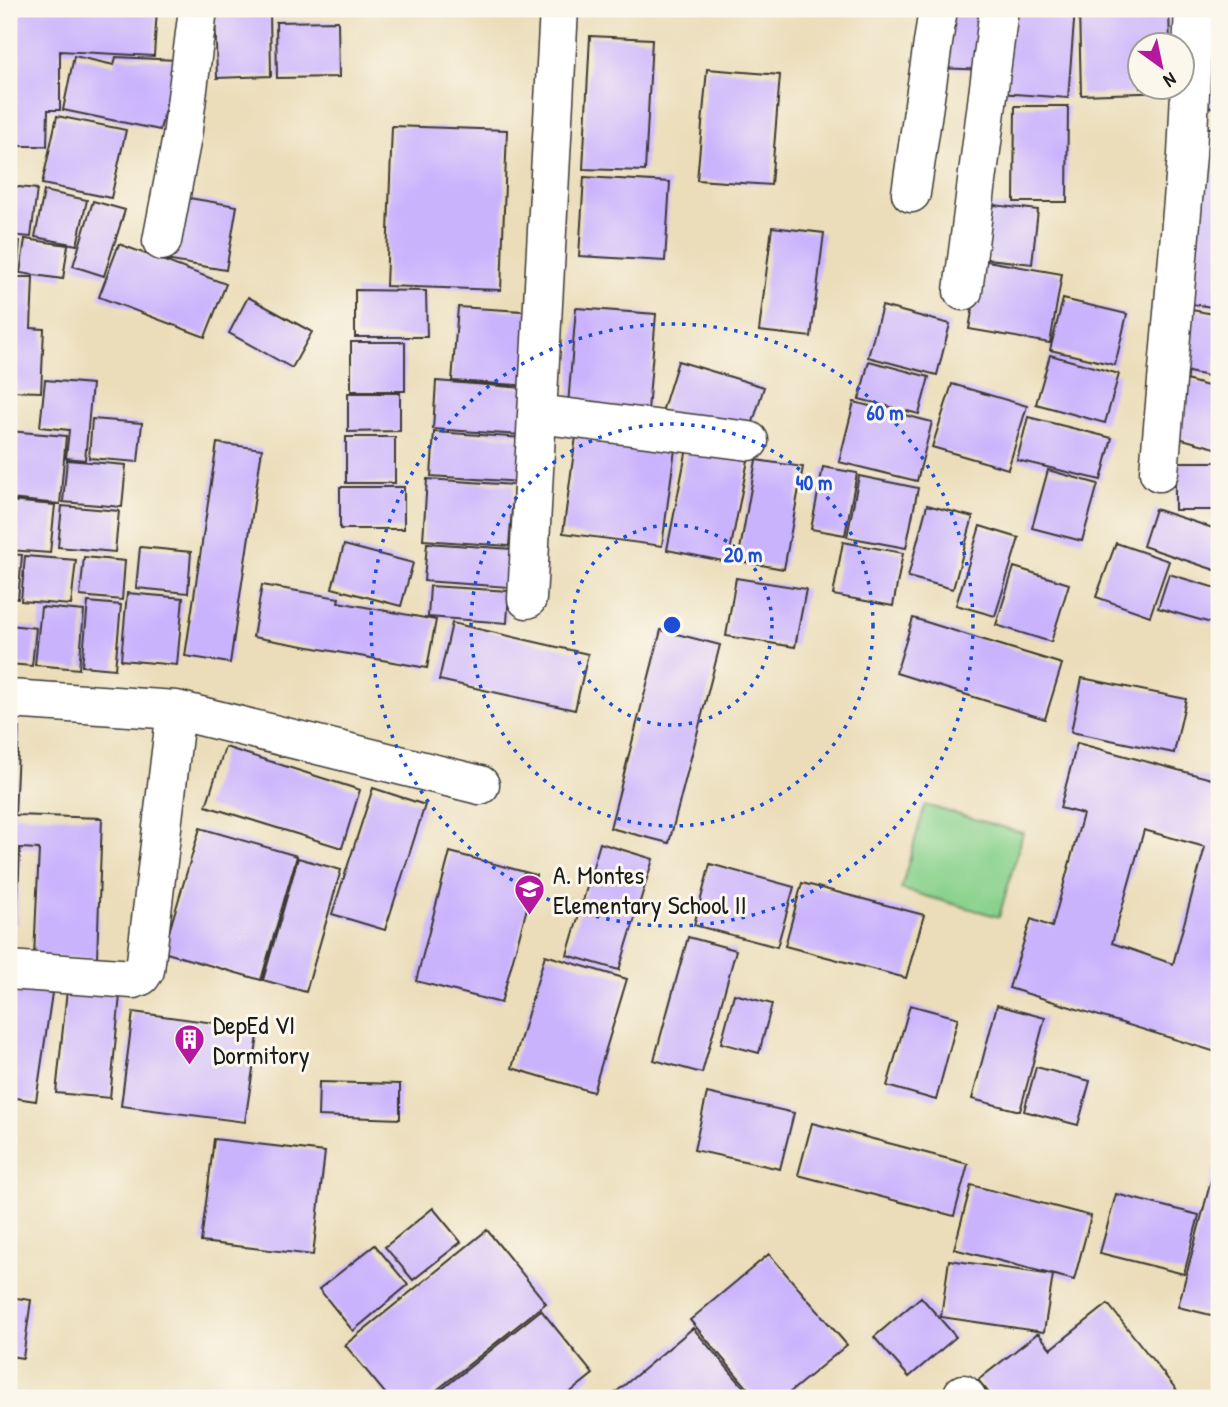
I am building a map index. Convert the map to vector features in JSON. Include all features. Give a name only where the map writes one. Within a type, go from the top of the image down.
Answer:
[{"type":"street","points":[[162,241],[182,137],[198,9]]},
{"type":"street","points":[[527,599],[559,9]]},
{"type":"street","points":[[911,193],[938,9]]},
{"type":"street","points":[[963,291],[999,9]]},
{"type":"street","points":[[1159,472],[1187,155],[1194,9]]},
{"type":"street","points":[[538,414],[749,440]]},
{"type":"street","points":[[9,699],[176,710],[480,785]]},
{"type":"street","points":[[9,970],[133,979],[141,976],[145,970],[176,710]]},
{"type":"green space","points":[[925,805],[1023,833],[999,917],[901,889]]},
{"type":"building","points":[[9,9],[157,9],[154,56],[60,51],[60,110],[48,110],[47,146],[9,146]]},
{"type":"building","points":[[215,9],[270,9],[271,76],[217,78]]},
{"type":"building","points":[[942,9],[991,9],[988,70],[939,68]]},
{"type":"building","points":[[1007,9],[1075,9],[1068,98],[1000,93]]},
{"type":"building","points":[[1079,9],[1169,9],[1170,32],[1126,32],[1126,94],[1081,95]]},
{"type":"building","points":[[1205,9],[1219,9],[1219,108],[1196,106]]},
{"type":"building","points":[[338,21],[339,77],[277,78],[276,22]]},
{"type":"building","points":[[590,36],[652,39],[645,171],[583,169]]},
{"type":"building","points":[[74,56],[114,65],[116,57],[177,60],[160,130],[63,110]]},
{"type":"building","points":[[707,69],[780,75],[771,185],[697,180]]},
{"type":"building","points":[[1015,106],[1068,106],[1067,202],[1014,202]]},
{"type":"building","points":[[57,116],[126,130],[111,198],[42,184]]},
{"type":"building","points":[[392,126],[507,130],[501,290],[386,286]]},
{"type":"building","points":[[1199,127],[1219,129],[1219,308],[1178,302]]},
{"type":"building","points":[[584,177],[670,182],[665,261],[579,256]]},
{"type":"building","points":[[9,186],[37,189],[31,237],[9,235]]},
{"type":"building","points":[[44,191],[87,200],[77,245],[35,237]]},
{"type":"building","points":[[177,196],[237,206],[226,270],[165,260]]},
{"type":"building","points":[[93,201],[125,210],[104,276],[73,266]]},
{"type":"building","points":[[976,203],[1038,210],[1032,264],[971,257]]},
{"type":"building","points":[[772,227],[824,233],[811,337],[759,331]]},
{"type":"building","points":[[9,239],[20,241],[17,275],[9,274]]},
{"type":"building","points":[[25,239],[68,245],[63,279],[20,273]]},
{"type":"building","points":[[119,244],[226,284],[205,337],[99,297]]},
{"type":"building","points":[[981,260],[1062,274],[1050,343],[969,329]]},
{"type":"building","points":[[9,277],[33,277],[31,328],[44,329],[41,392],[9,391]]},
{"type":"building","points":[[355,290],[426,291],[427,337],[355,337]]},
{"type":"building","points":[[248,297],[312,332],[292,368],[229,333]]},
{"type":"building","points":[[1063,299],[1127,314],[1115,365],[1050,350]]},
{"type":"building","points":[[882,306],[950,324],[937,375],[868,357]]},
{"type":"building","points":[[458,307],[538,312],[532,386],[452,381]]},
{"type":"building","points":[[576,308],[656,314],[648,411],[568,405]]},
{"type":"building","points":[[1181,308],[1219,315],[1219,347],[1213,377],[1169,368]]},
{"type":"building","points":[[351,342],[405,342],[405,391],[351,391]]},
{"type":"building","points":[[1050,355],[1119,374],[1105,423],[1036,404]]},
{"type":"building","points":[[678,361],[764,387],[748,438],[662,412]]},
{"type":"building","points":[[869,361],[929,377],[919,414],[859,399]]},
{"type":"building","points":[[45,380],[92,384],[85,460],[66,458],[69,430],[40,427]]},
{"type":"building","points":[[1186,380],[1219,389],[1219,449],[1171,436]]},
{"type":"building","points":[[436,381],[525,388],[522,435],[433,429]]},
{"type":"building","points":[[952,384],[1027,406],[1008,469],[932,447]]},
{"type":"building","points":[[348,393],[400,393],[400,431],[348,432]]},
{"type":"building","points":[[854,402],[932,422],[917,481],[839,462]]},
{"type":"building","points":[[1028,417],[1112,438],[1101,480],[1017,460]]},
{"type":"building","points":[[92,419],[142,423],[138,462],[89,458]]},
{"type":"building","points":[[9,431],[66,436],[60,504],[9,499]]},
{"type":"building","points":[[434,432],[524,438],[521,482],[431,476]]},
{"type":"building","points":[[576,436],[675,449],[662,546],[563,533]]},
{"type":"building","points":[[346,437],[395,437],[395,483],[346,483]]},
{"type":"building","points":[[217,443],[262,449],[230,663],[185,656]]},
{"type":"building","points":[[688,443],[749,455],[728,562],[667,550]]},
{"type":"building","points":[[67,460],[126,465],[122,507],[63,502]]},
{"type":"building","points":[[756,460],[803,467],[784,569],[738,561]]},
{"type":"building","points":[[1175,462],[1219,462],[1219,510],[1175,510]]},
{"type":"building","points":[[823,467],[857,473],[845,535],[811,529]]},
{"type":"building","points":[[1048,470],[1098,484],[1082,541],[1032,528]]},
{"type":"building","points":[[859,476],[918,488],[906,548],[847,537]]},
{"type":"building","points":[[427,479],[514,485],[509,546],[423,540]]},
{"type":"building","points":[[340,487],[404,487],[404,529],[340,529]]},
{"type":"building","points":[[9,501],[55,505],[50,553],[9,550]]},
{"type":"building","points":[[927,505],[973,517],[953,589],[908,577]]},
{"type":"building","points":[[62,506],[119,511],[115,552],[58,547]]},
{"type":"building","points":[[1155,509],[1219,530],[1218,571],[1143,546]]},
{"type":"building","points":[[980,526],[1019,538],[995,616],[956,605]]},
{"type":"building","points":[[843,542],[903,553],[893,606],[833,595]]},
{"type":"building","points":[[427,543],[512,549],[509,587],[424,581]]},
{"type":"building","points":[[1116,543],[1169,561],[1150,616],[1096,597]]},
{"type":"building","points":[[344,545],[413,563],[401,606],[332,588]]},
{"type":"building","points":[[140,547],[191,552],[188,593],[136,588]]},
{"type":"building","points":[[9,554],[22,555],[18,599],[9,598]]},
{"type":"building","points":[[25,556],[76,560],[71,605],[21,601]]},
{"type":"building","points":[[84,557],[125,561],[122,600],[80,596]]},
{"type":"building","points":[[1014,567],[1069,584],[1051,642],[996,625]]},
{"type":"building","points":[[1169,574],[1219,589],[1218,625],[1158,608]]},
{"type":"building","points":[[736,578],[806,589],[795,647],[726,636]]},
{"type":"building","points":[[262,585],[339,598],[338,602],[436,620],[427,668],[253,637]]},
{"type":"building","points":[[430,586],[509,591],[507,623],[428,617]]},
{"type":"building","points":[[127,593],[183,598],[177,665],[121,660]]},
{"type":"building","points":[[88,602],[121,605],[115,669],[82,666]]},
{"type":"building","points":[[41,607],[84,611],[79,669],[35,665]]},
{"type":"building","points":[[913,618],[1062,664],[1045,719],[896,673]]},
{"type":"building","points":[[452,623],[588,654],[575,710],[439,680]]},
{"type":"building","points":[[9,625],[36,628],[32,666],[9,664]]},
{"type":"building","points":[[661,630],[720,645],[669,843],[610,828]]},
{"type":"building","points":[[1082,678],[1186,699],[1174,753],[1071,732]]},
{"type":"building","points":[[9,728],[19,728],[15,815],[102,818],[97,958],[34,956],[39,849],[20,848],[17,924],[9,924]]},
{"type":"building","points":[[1077,743],[1219,781],[1219,1053],[1009,988],[1031,919],[1052,927],[1083,814],[1060,808]],"holes":[[[1144,830],[1205,847],[1173,964],[1112,943]]]},
{"type":"building","points":[[225,747],[360,790],[342,848],[206,806]]},
{"type":"building","points":[[373,788],[425,805],[385,930],[332,914]]},
{"type":"building","points":[[200,828],[297,856],[261,980],[163,952]]},
{"type":"building","points":[[600,843],[653,859],[619,970],[567,955]]},
{"type":"building","points":[[450,852],[536,875],[501,1003],[416,981]]},
{"type":"building","points":[[298,858],[341,870],[306,992],[263,980]]},
{"type":"building","points":[[710,864],[794,887],[777,947],[694,925]]},
{"type":"building","points":[[802,883],[924,915],[906,978],[785,946]]},
{"type":"building","points":[[688,937],[736,950],[702,1073],[654,1060]]},
{"type":"building","points":[[545,955],[627,979],[593,1092],[512,1068]]},
{"type":"building","points":[[9,987],[52,993],[36,1101],[9,1097]]},
{"type":"building","points":[[67,990],[120,995],[110,1098],[56,1093]]},
{"type":"building","points":[[734,994],[772,1004],[759,1053],[721,1043]]},
{"type":"building","points":[[910,1005],[958,1018],[936,1100],[887,1086]]},
{"type":"building","points":[[997,1005],[1045,1018],[1020,1111],[972,1099]]},
{"type":"building","name":"DepEd VI Dormitory","points":[[133,1012],[259,1029],[245,1122],[121,1106]]},
{"type":"building","points":[[1036,1067],[1090,1081],[1078,1125],[1024,1111]]},
{"type":"building","points":[[319,1082],[400,1084],[400,1119],[318,1116]]},
{"type":"building","points":[[707,1093],[794,1113],[780,1169],[694,1150]]},
{"type":"building","points":[[812,1123],[968,1164],[954,1216],[798,1175]]},
{"type":"building","points":[[214,1139],[325,1152],[313,1255],[201,1242]]},
{"type":"building","points":[[1219,1153],[1219,1317],[1178,1307]]},
{"type":"building","points":[[971,1185],[1091,1216],[1074,1280],[954,1249]]},
{"type":"building","points":[[1116,1194],[1199,1215],[1184,1274],[1100,1253]]},
{"type":"building","points":[[433,1208],[461,1242],[413,1280],[385,1247]]},
{"type":"building","points":[[487,1230],[546,1303],[427,1398],[389,1398],[345,1345]]},
{"type":"building","points":[[375,1245],[408,1285],[353,1331],[319,1289]]},
{"type":"building","points":[[769,1254],[847,1345],[783,1398],[756,1398],[690,1320]]},
{"type":"building","points":[[949,1260],[1053,1275],[1044,1332],[941,1317]]},
{"type":"building","points":[[9,1297],[31,1300],[23,1358],[9,1356]]},
{"type":"building","points":[[921,1297],[956,1337],[909,1377],[874,1337]]},
{"type":"building","points":[[1108,1304],[1183,1398],[993,1398],[978,1380],[1038,1333],[1051,1349]]},
{"type":"building","points":[[541,1310],[593,1374],[563,1398],[431,1398]]},
{"type":"building","points":[[693,1328],[753,1398],[609,1398]]},
{"type":"place","name":"A. Montes Elementary School II","points":[[530,917]]},
{"type":"place","name":"DepEd VI Dormitory","points":[[190,1067]]}]
